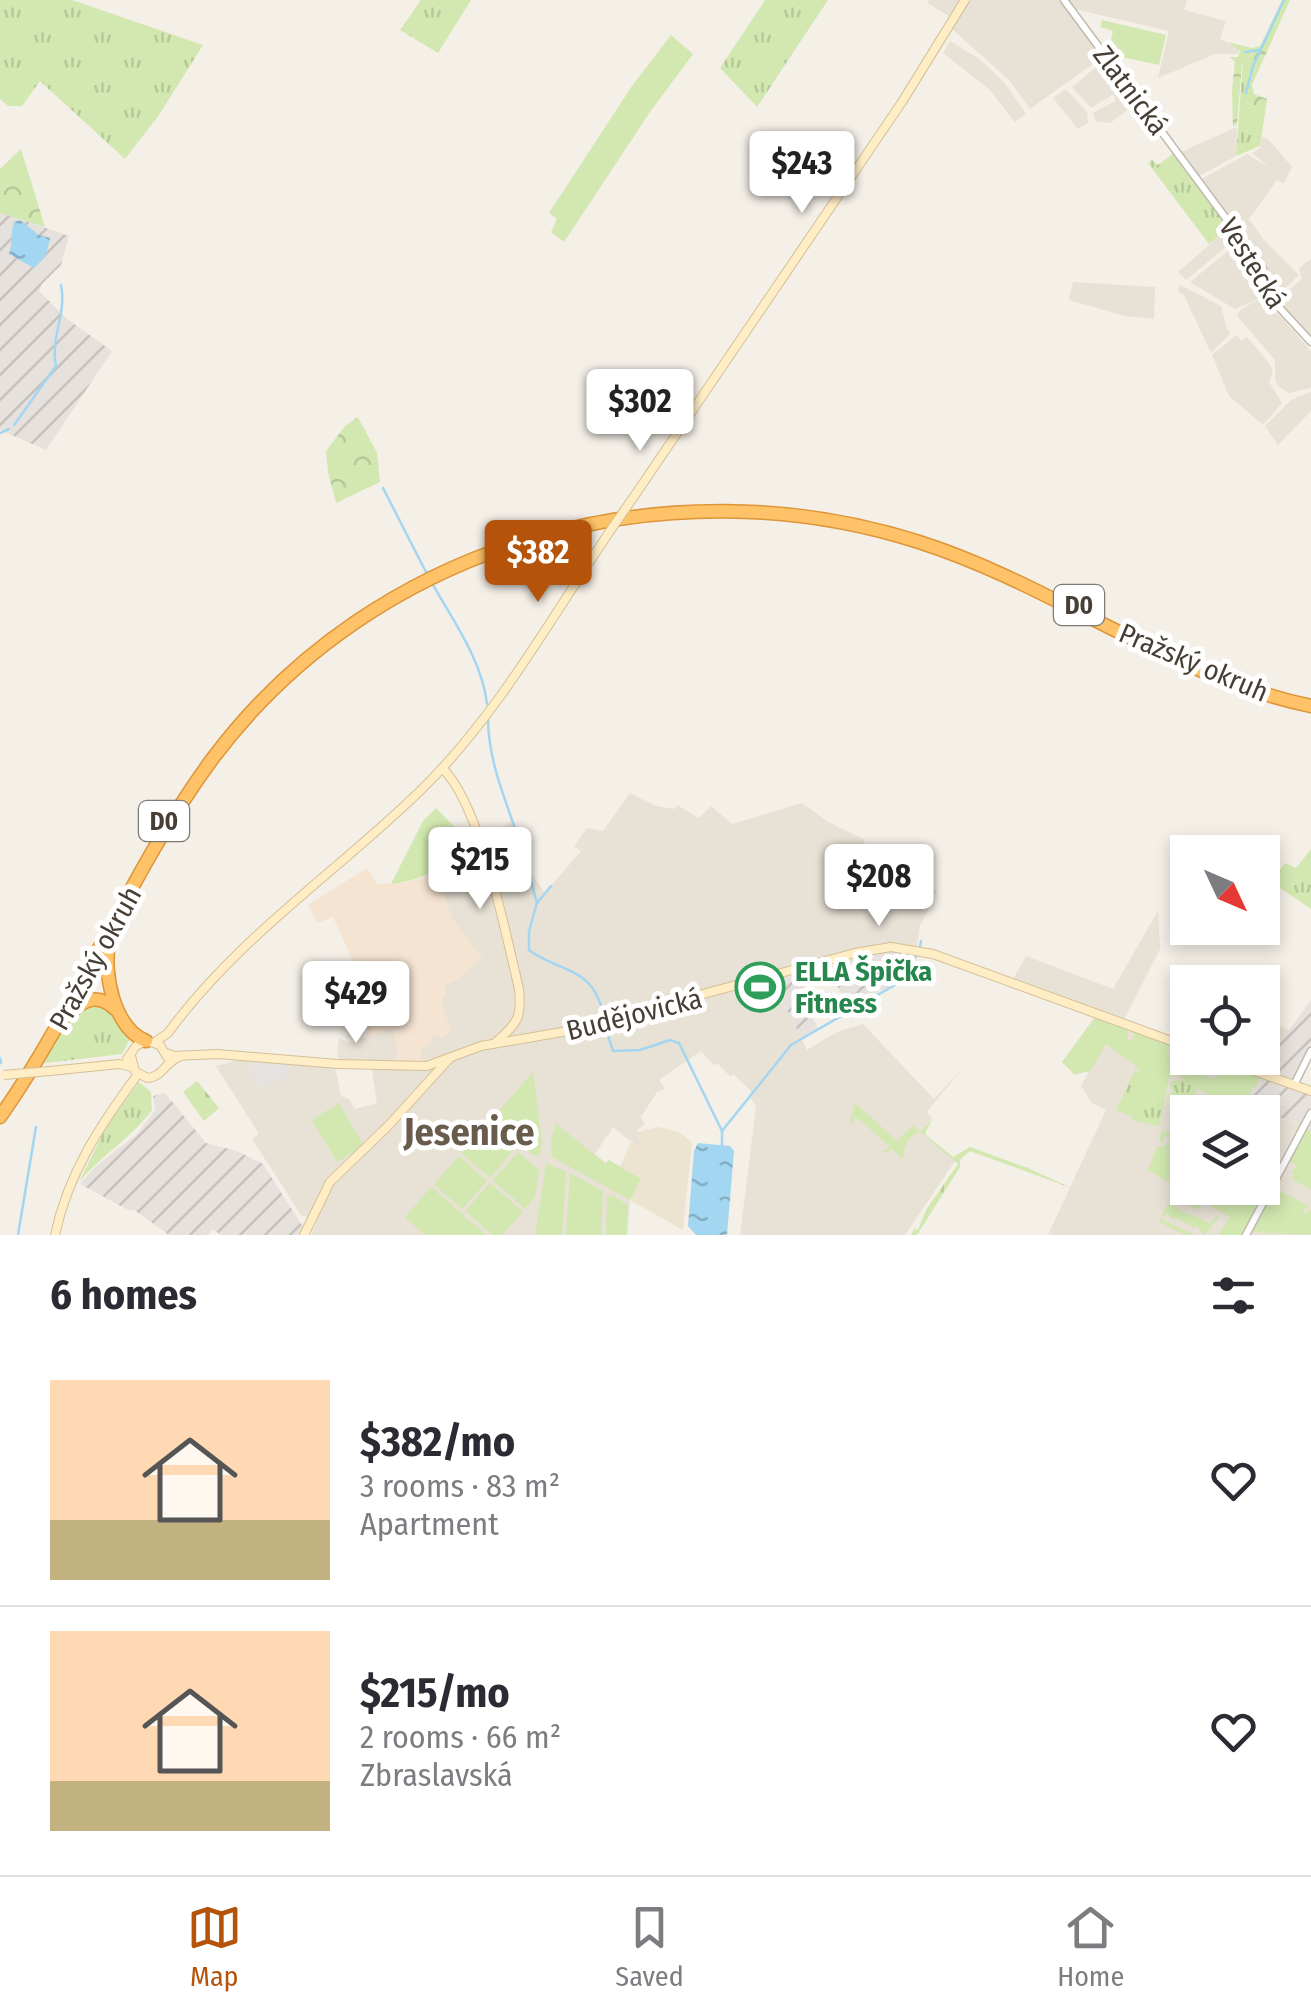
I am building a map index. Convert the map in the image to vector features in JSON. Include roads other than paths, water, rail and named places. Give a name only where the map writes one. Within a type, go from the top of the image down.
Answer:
[{"type":"highway","name":"Pražský okruh","points":[[0,1106],[64,1003],[162,824],[209,754],[255,700],[354,616],[437,571],[542,534],[630,515],[727,509],[825,518],[958,555],[1200,670],[1258,692],[1311,703]]},
{"type":"highway","name":"Pražský okruh","points":[[0,1117],[54,1032],[188,793],[244,722],[317,652],[415,582]]},
{"type":"highway","points":[[120,913],[108,948],[107,979],[122,1015],[142,1046]]},
{"type":"highway","points":[[54,1032],[82,1002],[102,1000],[119,1014],[142,1046]]},
{"type":"main road","points":[[119,1064],[168,1033],[205,986],[244,947],[430,781],[485,715],[934,52],[965,0]]},
{"type":"main road","points":[[442,768],[454,779],[479,844],[507,937],[521,1006],[515,1026],[495,1043]]},
{"type":"main road","points":[[430,781],[454,779]]},
{"type":"main road","name":"Budějovická","points":[[165,1051],[182,1056],[218,1054],[418,1067],[495,1043],[562,1032],[854,953],[892,947],[933,954],[1170,1040]]},
{"type":"main road","points":[[166,1064],[168,1033]]},
{"type":"main road","points":[[142,1046],[165,1051]]},
{"type":"main road","points":[[54,1235],[82,1156],[135,1071],[142,1046]]},
{"type":"main road","name":"Budějovická","points":[[135,1071],[155,1076],[166,1064],[182,1056]]},
{"type":"main road","points":[[304,1235],[330,1182],[450,1058]]},
{"type":"main road","points":[[2,1075],[119,1064],[135,1071]]},
{"type":"main road","points":[[418,1067],[425,1086]]},
{"type":"main road","points":[[1266,1075],[1311,1092]]},
{"type":"street","name":"Zlatnická","points":[[1064,0],[1198,180]]},
{"type":"street","name":"Vestecká","points":[[1198,180],[1262,268],[1276,306],[1311,342]]},
{"type":"street","points":[[1294,1085],[1311,1050]]},
{"type":"street","points":[[1246,1235],[1311,1113]]},
{"type":"water","points":[[20,220],[39,235],[50,238],[46,256],[34,268],[9,254],[14,222]]},
{"type":"water","points":[[698,1143],[730,1146],[734,1151],[727,1235],[696,1235],[688,1226],[694,1151]]},
{"type":"waterway","points":[[1246,93],[1253,66],[1284,0]]},
{"type":"waterway","points":[[1245,52],[1259,50]]},
{"type":"waterway","points":[[14,425],[56,366],[61,285]]},
{"type":"waterway","points":[[0,433],[9,429]]},
{"type":"waterway","points":[[383,488],[428,576]]},
{"type":"waterway","points":[[432,583],[473,656],[487,704]]},
{"type":"waterway","points":[[488,720],[496,773],[524,857]]},
{"type":"waterway","points":[[528,870],[537,903],[529,931],[529,950],[584,979],[599,1000],[604,1017]]},
{"type":"waterway","points":[[537,903],[551,886]]},
{"type":"waterway","points":[[920,947],[921,941]]},
{"type":"waterway","points":[[722,1131],[791,1045],[907,978],[917,953]]},
{"type":"waterway","points":[[605,1026],[613,1051],[640,1050],[670,1040],[679,1043],[722,1131],[722,1147]]},
{"type":"waterway","points":[[0,1058],[1,1063]]},
{"type":"waterway","points":[[18,1235],[36,1127]]},
{"type":"place","name":"ELLA Špička Fitness","points":[[760,987]]},
{"type":"district","name":"Jesenice","points":[[469,1132]]}]
